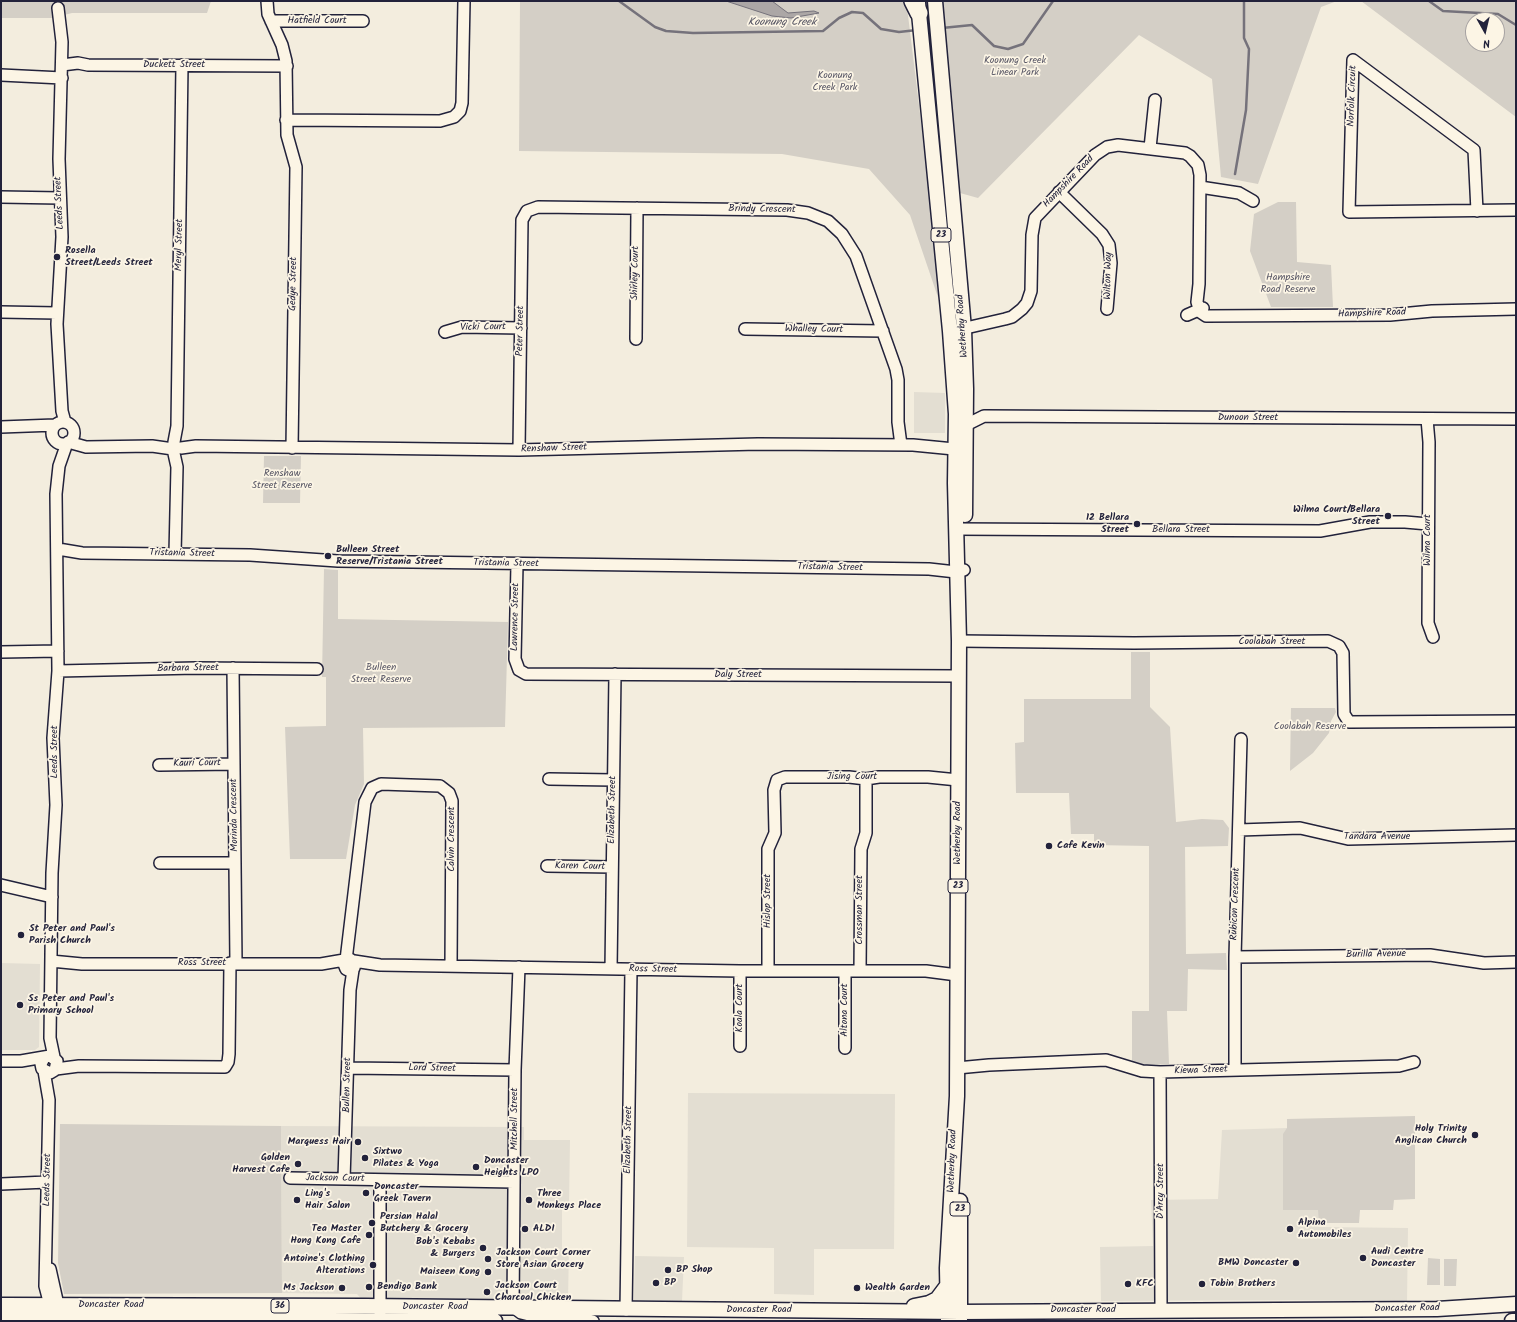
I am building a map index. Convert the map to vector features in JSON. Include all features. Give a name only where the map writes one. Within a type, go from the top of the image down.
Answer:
[{"type":"main road","name":"Wetherby Road","points":[[916,5],[966,406],[966,424],[958,445]]},
{"type":"main road","name":"Wetherby Road","points":[[935,6],[940,56],[957,330],[956,414],[960,529],[957,971],[957,1096],[960,1152],[954,1316]]},
{"type":"main road","name":"Wetherby Road","points":[[954,1316],[946,1288],[957,1096]]},
{"type":"main road","points":[[892,1311],[929,1303],[937,1299],[946,1288]]},
{"type":"main road","name":"Doncaster Road","points":[[1,1318],[56,1313],[380,1313],[507,1307],[626,1310],[892,1311],[954,1316],[1092,1316],[1161,1310],[1342,1315],[1516,1304]]},
{"type":"main road","name":"Doncaster Road","points":[[1,1305],[56,1313]]},
{"type":"main road","points":[[694,1310],[722,1315],[761,1315],[764,1316],[766,1321]]},
{"type":"main road","points":[[817,1310],[819,1318],[866,1321]]},
{"type":"main road","name":"Doncaster Road","points":[[380,1313],[495,1321]]},
{"type":"street","name":"Gedye Street","points":[[268,1],[271,20],[282,45],[287,66],[287,140],[295,162],[296,172],[292,448]]},
{"type":"street","points":[[286,120],[440,121],[454,118],[460,111],[462,103],[464,1]]},
{"type":"street","name":"Leeds Street","points":[[56,1313],[47,1261],[47,1185],[52,897],[56,804],[53,738],[58,671],[58,553],[56,507],[62,433],[57,313],[62,237],[59,151],[62,65],[61,23],[58,8]]},
{"type":"street","name":"Hatfield Court","points":[[271,20],[363,21]]},
{"type":"street","name":"Norfolk Circuit","points":[[1477,210],[1474,150],[1354,60],[1349,212],[1516,210]]},
{"type":"street","name":"Duckett Street","points":[[62,65],[287,66]]},
{"type":"street","name":"Meryl Street","points":[[177,446],[182,65]]},
{"type":"street","points":[[1,75],[62,78]]},
{"type":"street","points":[[1150,148],[1155,100]]},
{"type":"street","name":"Hampshire Road","points":[[957,330],[1012,317],[1027,304],[1031,291],[1034,223],[1039,213],[1095,155],[1103,149],[1122,145],[1180,152],[1190,156],[1199,168],[1201,309],[1208,312],[1228,316],[1390,314],[1432,311],[1516,309]]},
{"type":"street","points":[[1200,187],[1239,193],[1253,201]]},
{"type":"street","name":"Wilton Way","points":[[1059,192],[1102,234],[1109,245],[1111,263],[1107,309]]},
{"type":"street","points":[[1,197],[60,198]]},
{"type":"street","name":"Brindy Crescent","points":[[525,213],[530,209],[538,207],[794,210],[822,218],[842,234],[856,256],[883,331],[897,375],[898,445]]},
{"type":"street","name":"Shirley Court","points":[[636,339],[637,208]]},
{"type":"street","name":"Peter Street","points":[[520,450],[522,224],[525,213]]},
{"type":"street","points":[[1187,315],[1201,309]]},
{"type":"street","points":[[1,312],[57,313]]},
{"type":"street","name":"Vicki Court","points":[[445,332],[462,327],[521,328]]},
{"type":"street","name":"Whalley Court","points":[[745,329],[883,331]]},
{"type":"street","name":"Dunoon Street","points":[[966,406],[973,412],[984,416],[1515,419]]},
{"type":"street","name":"Dunoon Street","points":[[966,424],[984,416]]},
{"type":"street","name":"Wilma Court","points":[[1429,419],[1428,623],[1433,637]]},
{"type":"street","name":"Renshaw Street","points":[[1,427],[26,427],[62,433],[86,447],[196,446],[520,450],[758,444],[958,445]]},
{"type":"street","points":[[175,554],[177,446]]},
{"type":"street","name":"Bellara Street","points":[[960,529],[1320,531],[1370,522],[1428,521]]},
{"type":"street","name":"Tristania Street","points":[[58,553],[267,556],[329,561],[959,570]]},
{"type":"street","name":"Lawrence Street","points":[[517,564],[515,659],[519,670]]},
{"type":"street","name":"Coolabah Street","points":[[959,641],[1127,643],[1328,641],[1339,646],[1343,653],[1344,714],[1349,722],[1516,721]]},
{"type":"street","points":[[1,652],[58,650]]},
{"type":"street","name":"Barbara Street","points":[[58,671],[233,668],[317,669]]},
{"type":"street","name":"Morinda Crescent","points":[[1,1061],[22,1061],[80,1066],[224,1067],[228,1062],[233,963],[235,862],[233,668]]},
{"type":"street","name":"Daly Street","points":[[519,670],[523,673],[531,674],[958,676]]},
{"type":"street","name":"Elizabeth Street","points":[[611,969],[615,674]]},
{"type":"street","name":"Rubicon Crescent","points":[[1235,1069],[1234,957],[1240,739]]},
{"type":"street","name":"Kauri Court","points":[[159,765],[234,764]]},
{"type":"street","name":"Jising Court","points":[[775,833],[774,790],[777,780],[785,777],[849,777],[866,779],[879,777],[958,777]]},
{"type":"street","points":[[549,779],[613,780]]},
{"type":"street","name":"Crossman Street","points":[[860,971],[860,849],[866,833],[866,779]]},
{"type":"street","name":"Calvin Crescent","points":[[372,788],[381,784],[440,786],[449,792],[452,801],[451,966]]},
{"type":"street","name":"Bullen Street","points":[[344,1179],[350,990],[350,936],[365,802],[372,788]]},
{"type":"street","name":"Tandara Avenue","points":[[1238,830],[1300,828],[1348,839],[1516,835]]},
{"type":"street","name":"Hislop Street","points":[[768,971],[768,849],[775,833]]},
{"type":"street","points":[[160,863],[235,862]]},
{"type":"street","name":"Karen Court","points":[[547,866],[612,867]]},
{"type":"street","points":[[1,885],[52,897]]},
{"type":"street","name":"Burilla Avenue","points":[[1234,957],[1430,955],[1484,963],[1516,962]]},
{"type":"street","name":"Ross Street","points":[[51,963],[321,964],[740,971],[957,971]]},
{"type":"street","name":"Mitchell Street","points":[[507,1307],[514,1182],[515,1070],[519,967]]},
{"type":"street","name":"Elizabeth Street","points":[[626,1310],[631,970]]},
{"type":"street","name":"Koala Court","points":[[740,971],[740,1046]]},
{"type":"street","name":"Altona Court","points":[[845,971],[845,1048]]},
{"type":"street","name":"Kiewa Street","points":[[957,1065],[1106,1060],[1142,1071],[1160,1072],[1399,1066],[1414,1062]]},
{"type":"street","name":"Lord Street","points":[[348,1068],[515,1070]]},
{"type":"street","name":"D'Arcy Street","points":[[1160,1072],[1161,1310]]},
{"type":"street","name":"Jackson Court","points":[[290,1178],[514,1182]]},
{"type":"street","points":[[380,1180],[380,1313]]},
{"type":"street","points":[[1,1184],[47,1185]]},
{"type":"street","points":[[482,1321],[507,1307],[529,1315],[573,1316],[593,1321]]},
{"type":"shaded area","points":[[726,1],[772,1],[788,13],[814,11],[819,13],[791,18],[772,16]]},
{"type":"shaded area","points":[[914,392],[945,393],[945,433],[914,433]]},
{"type":"shaded area","name":"Ss Peter and Paul's Primary School","points":[[1,963],[40,964],[39,1047],[35,1050],[1,1050]]},
{"type":"shaded area","points":[[688,1093],[895,1094],[894,1249],[814,1249],[814,1295],[774,1294],[774,1248],[687,1247]]},
{"type":"shaded area","points":[[281,1126],[524,1127],[524,1140],[570,1140],[569,1205],[562,1205],[562,1248],[569,1248],[568,1299],[507,1299],[503,1302],[363,1301],[357,1294],[282,1293]]},
{"type":"shaded area","points":[[1287,1128],[1319,1210],[1319,1227],[1408,1228],[1407,1302],[1293,1300],[1101,1301],[1100,1247],[1153,1246],[1151,1200],[1218,1199],[1222,1130]]},
{"type":"shaded area","points":[[635,1256],[684,1257],[682,1301],[634,1300]]},
{"type":"green space","points":[[1,1],[211,1],[207,13],[72,13],[52,18],[1,18]]},
{"type":"green space","name":"Koonung Creek Park","points":[[520,1],[903,1],[907,7],[945,318],[910,215],[869,169],[782,154],[519,151]]},
{"type":"green space","name":"Koonung Creek Linear Park","points":[[942,1],[1337,1],[1321,7],[1258,184],[1221,177],[1212,79],[1139,35],[978,198],[960,193]]},
{"type":"green space","points":[[1361,1],[1516,1],[1516,117]]},
{"type":"green space","name":"Hampshire Road Reserve","points":[[1278,202],[1296,202],[1297,262],[1331,265],[1333,307],[1271,307],[1250,251],[1254,214]]},
{"type":"green space","name":"Renshaw Street Reserve","points":[[264,456],[301,456],[300,503],[263,503]]},
{"type":"green space","name":"Bulleen Street Reserve","points":[[324,569],[338,570],[338,619],[508,622],[505,727],[363,728],[364,784],[355,805],[346,859],[290,859],[285,727],[326,726],[326,677],[322,677]]},
{"type":"green space","points":[[1131,652],[1150,652],[1150,707],[1170,727],[1176,822],[1202,819],[1223,820],[1229,828],[1228,846],[1185,847],[1186,954],[1226,953],[1227,970],[1188,969],[1187,1011],[1167,1011],[1169,1064],[1146,1065],[1132,1062],[1132,1011],[1149,1011],[1149,846],[1094,845],[1094,834],[1071,834],[1069,793],[1016,793],[1015,743],[1024,742],[1024,699],[1131,699]]},
{"type":"green space","name":"Coolabah Reserve","points":[[1291,708],[1335,708],[1336,712],[1331,721],[1329,733],[1313,753],[1290,771]]},
{"type":"green space","points":[[1415,1116],[1415,1199],[1394,1200],[1393,1210],[1360,1210],[1359,1223],[1319,1223],[1318,1210],[1283,1210],[1283,1134],[1287,1128],[1287,1119]]},
{"type":"green space","points":[[60,1124],[281,1126],[282,1293],[64,1294],[58,1263]]},
{"type":"green space","points":[[1428,1258],[1440,1259],[1440,1285],[1427,1285]]},
{"type":"green space","points":[[1444,1259],[1457,1259],[1456,1286],[1444,1286]]},
{"type":"waterway","name":"Koonung Creek","points":[[619,1],[655,27],[666,31],[693,33],[823,31],[839,18],[852,12],[863,13],[881,29],[899,32],[917,30]]},
{"type":"waterway","name":"Koonung Creek","points":[[942,28],[972,25],[994,46],[1008,49],[1023,44],[1053,1]]},
{"type":"waterway","points":[[1235,174],[1246,110],[1249,49],[1244,38],[1244,1]]},
{"type":"waterway","name":"Koonung Creek","points":[[1429,1],[1443,11],[1498,14],[1516,25]]},
{"type":"place","name":"Rosella Street/Leeds Street","points":[[57,257]]},
{"type":"place","name":"Wilma Court/Bellara Street","points":[[1388,516]]},
{"type":"place","name":"12 Bellara Street","points":[[1137,524]]},
{"type":"place","name":"Bulleen Street Reserve/Tristania Street","points":[[328,556]]},
{"type":"place","name":"Cafe Kevin","points":[[1049,846]]},
{"type":"place","name":"St Peter and Paul's Parish Church","points":[[21,935]]},
{"type":"place","name":"Ss Peter and Paul's Primary School","points":[[20,1005]]},
{"type":"place","name":"Holy Trinity Anglican Church","points":[[1475,1135]]},
{"type":"place","name":"Marquess Hair","points":[[358,1142]]},
{"type":"place","name":"Sixtwo Pilates & Yoga","points":[[365,1158]]},
{"type":"place","name":"Golden Harvest Cafe","points":[[298,1164]]},
{"type":"place","name":"Doncaster Heights LPO","points":[[476,1167]]},
{"type":"place","name":"Doncaster Greek Tavern","points":[[366,1193]]},
{"type":"place","name":"Ling's Hair Salon","points":[[297,1200]]},
{"type":"place","name":"Three Monkeys Place","points":[[529,1200]]},
{"type":"place","name":"Persian Halal Butchery & Grocery","points":[[372,1223]]},
{"type":"place","name":"ALDI","points":[[525,1229]]},
{"type":"place","name":"Alpina Automobiles","points":[[1290,1229]]},
{"type":"place","name":"Tea Master Hong Kong Cafe","points":[[369,1235]]},
{"type":"place","name":"Bob's Kebabs & Burgers","points":[[483,1248]]},
{"type":"place","name":"Audi Centre Doncaster","points":[[1363,1258]]},
{"type":"place","name":"Jackson Court Corner Store Asian Grocery","points":[[488,1259]]},
{"type":"place","name":"BMW Doncaster","points":[[1296,1263]]},
{"type":"place","name":"Antoine's Clothing Alterations","points":[[373,1265]]},
{"type":"place","name":"BP Shop","points":[[668,1270]]},
{"type":"place","name":"Maiseen Kong","points":[[488,1272]]},
{"type":"place","name":"BP","points":[[656,1283]]},
{"type":"place","name":"KFC","points":[[1128,1284]]},
{"type":"place","name":"Tobin Brothers","points":[[1202,1284]]},
{"type":"place","name":"Bendigo Bank","points":[[369,1287]]},
{"type":"place","name":"Ms Jackson","points":[[342,1288]]},
{"type":"place","name":"Wealth Garden","points":[[857,1288]]},
{"type":"place","name":"Jackson Court Charcoal Chicken","points":[[487,1292]]}]
